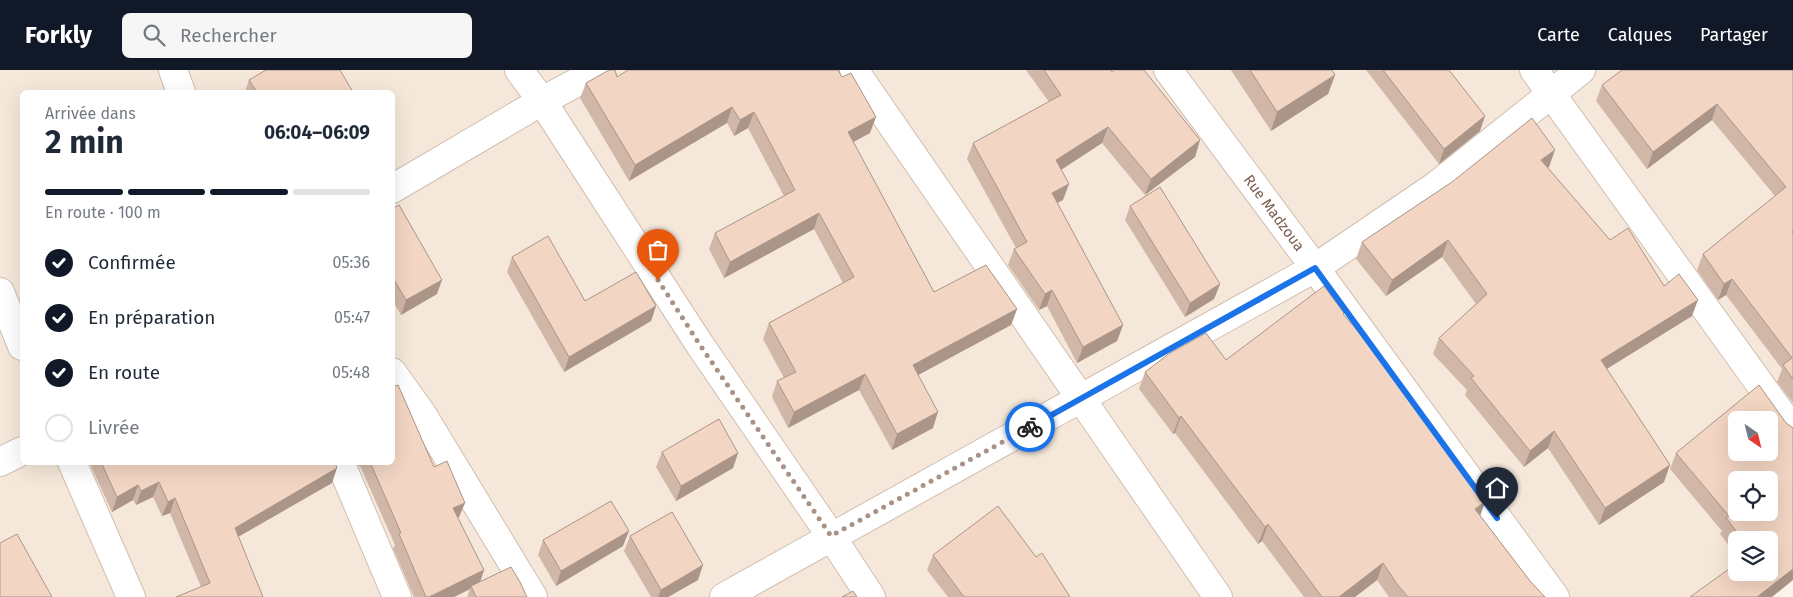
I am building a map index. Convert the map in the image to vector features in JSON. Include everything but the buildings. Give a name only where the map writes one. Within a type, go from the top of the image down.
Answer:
[{"type":"street","points":[[173,70],[180,90]]},
{"type":"street","points":[[519,70],[542,101],[700,345],[871,597]]},
{"type":"street","points":[[395,187],[542,101],[600,70]]},
{"type":"street","points":[[854,70],[1218,597]]},
{"type":"street","name":"Rue Madzoua","points":[[1168,70],[1555,597]]},
{"type":"street","points":[[1534,70],[1793,430]]},
{"type":"street","points":[[724,597],[1315,268],[1437,185],[1581,70]]},
{"type":"street","points":[[0,292],[20,341]]},
{"type":"street","points":[[395,376],[422,414],[533,597]]},
{"type":"street","points":[[0,462],[20,452]]},
{"type":"street","points":[[73,465],[131,597]]},
{"type":"street","points":[[341,465],[397,597]]},
{"type":"shaded area","points":[[0,70],[1793,70],[1793,571],[1765,597],[0,597]]},
{"type":"way so far","points":[[658,280],[700,345],[831,536],[1030,427]]},
{"type":"route","points":[[1030,427],[1197,332],[1315,268],[1497,518]]}]
